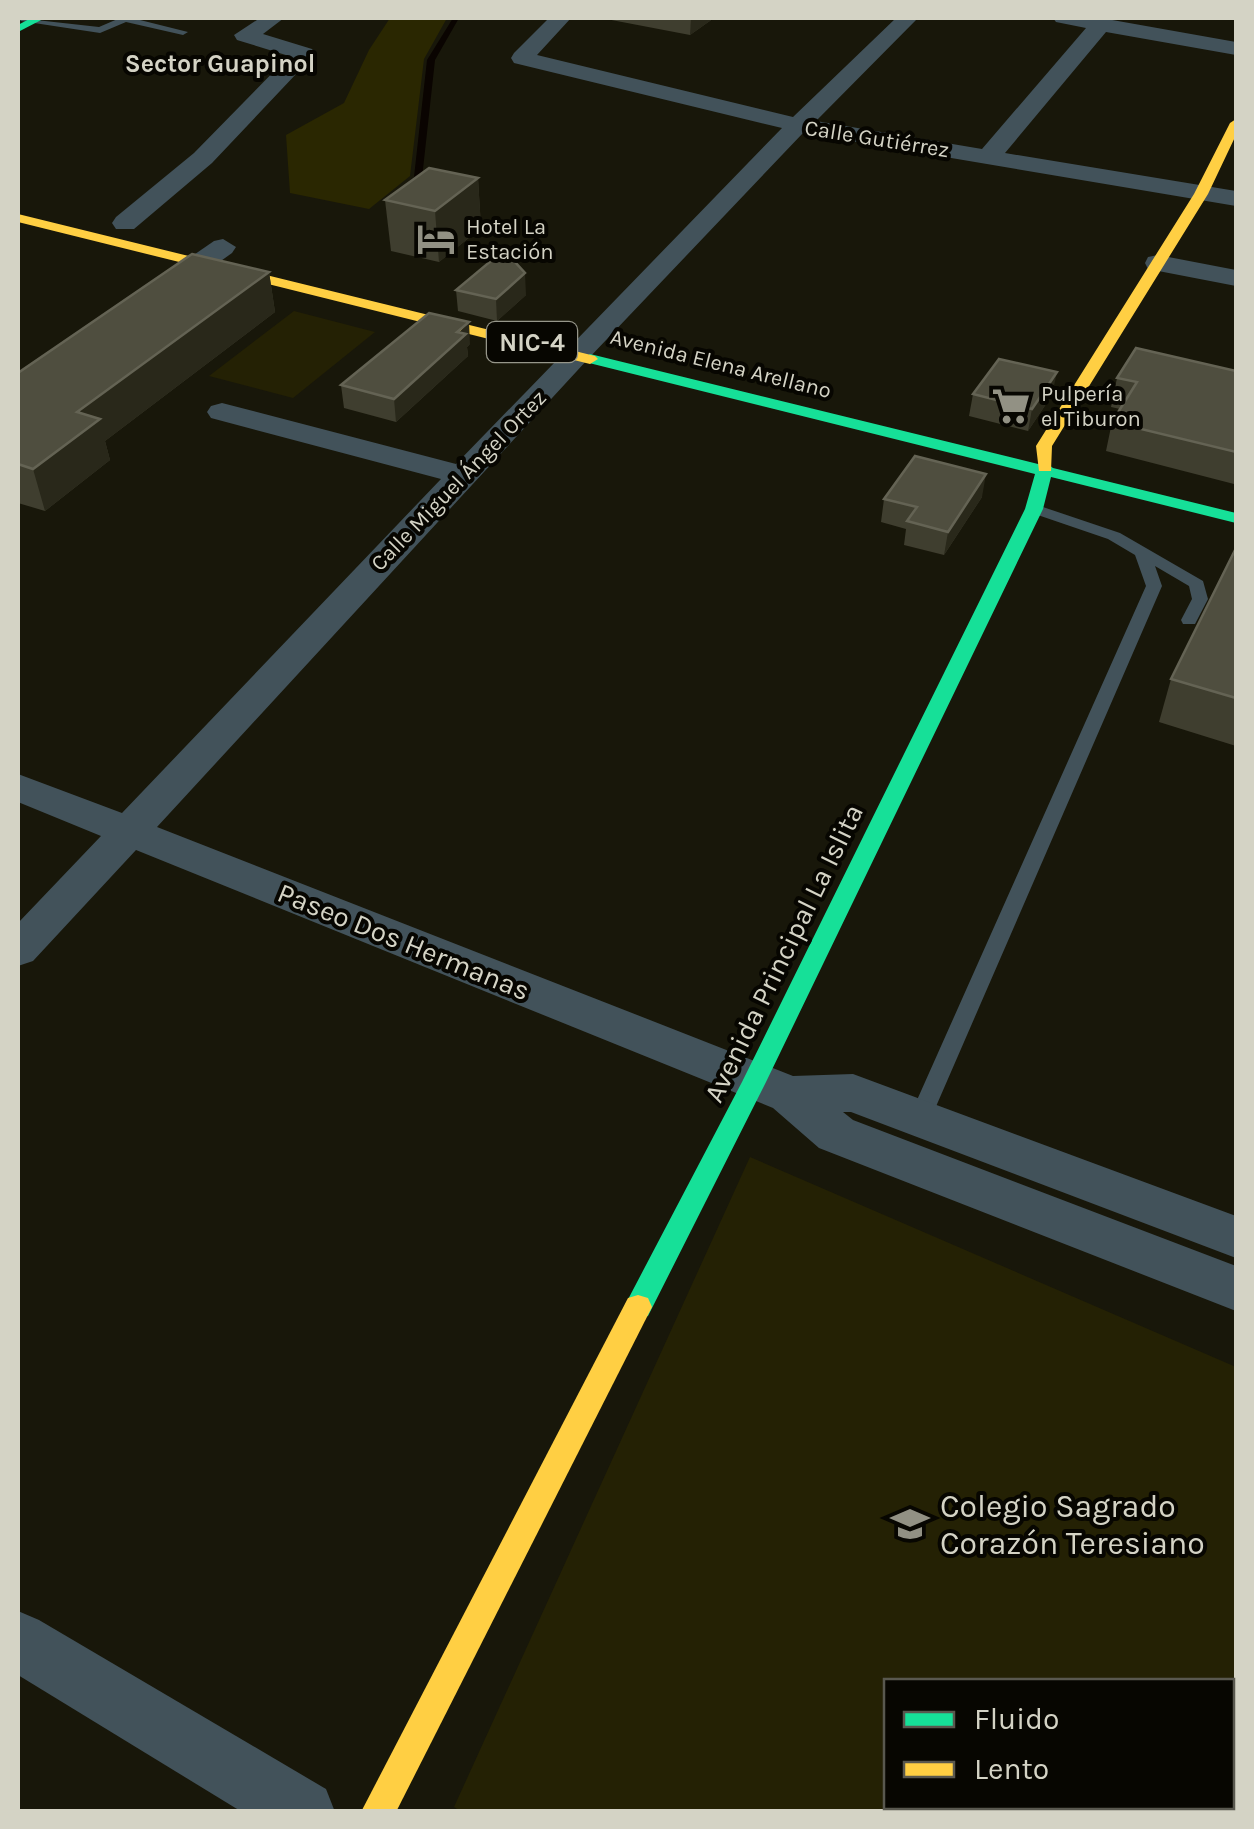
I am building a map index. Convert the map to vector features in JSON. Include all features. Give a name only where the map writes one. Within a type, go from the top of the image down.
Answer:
[{"type":"main road","points":[[1236,123],[1201,194],[1158,263],[1035,444],[1236,494]]},
{"type":"main road","name":"Avenida Elena Arellano","points":[[28,200],[124,223],[387,307],[586,345]]},
{"type":"main road","points":[[18,217],[28,200]]},
{"type":"main road","name":"Avenida Elena Arellano","points":[[18,217],[406,291],[586,345],[821,403],[1045,470],[1236,518]]},
{"type":"main road","points":[[387,307],[406,291]]},
{"type":"main road","name":"Avenida Elena Arellano","points":[[821,403],[972,429]]},
{"type":"main road","name":"Avenida Principal La Islita","points":[[378,1812],[772,1088],[1034,510],[1045,470],[1035,444]]},
{"type":"street","points":[[124,223],[203,158],[304,54],[245,35],[274,18]]},
{"type":"street","name":"Calle Gutiérrez","points":[[560,18],[522,58],[798,125],[1236,199]]},
{"type":"street","name":"Calle Miguel Ángel Ortez","points":[[18,950],[127,829],[586,345],[798,125],[908,18]]},
{"type":"street","points":[[1063,18],[1236,48]]},
{"type":"street","points":[[989,156],[1101,24]]},
{"type":"street","points":[[140,307],[212,254]]},
{"type":"street","points":[[1158,263],[1236,278]]},
{"type":"street","points":[[222,412],[463,475]]},
{"type":"street","name":"Paseo Dos Hermanas","points":[[18,787],[772,1088],[836,1134],[1236,1290]]},
{"type":"street","name":"Paseo Dos Hermanas","points":[[772,1088],[854,1093],[1236,1236]]},
{"type":"street","points":[[18,1641],[303,1812]]},
{"type":"lane","points":[[28,21],[100,30],[125,19],[183,32]]},
{"type":"lane","points":[[1034,510],[1114,536],[1196,584],[1200,599],[1189,620]]},
{"type":"lane","points":[[920,1118],[1154,586],[1143,556]]},
{"type":"shaded area","points":[[390,18],[447,18],[424,59],[410,176],[369,209],[290,193],[286,135],[344,103],[369,50]]},
{"type":"shaded area","points":[[294,311],[375,332],[293,398],[209,376]]},
{"type":"shaded area","name":"Colegio Sagrado Corazón Teresiano","points":[[750,1157],[1236,1367],[1236,1811],[462,1812],[454,1807]]},
{"type":"building","points":[[429,168],[478,178],[435,211],[385,200]]},
{"type":"building","points":[[504,250],[525,273],[496,299],[456,290]]},
{"type":"building","points":[[192,254],[269,272],[77,412],[100,419],[33,469],[18,464],[18,373]]},
{"type":"building","points":[[429,313],[469,322],[457,332],[466,334],[394,399],[341,385]]},
{"type":"building","points":[[1136,348],[1236,371],[1236,452],[1112,422],[1137,382],[1117,378]]},
{"type":"building","points":[[999,359],[1057,372],[1032,409],[973,394]]},
{"type":"building","points":[[915,456],[986,474],[948,532],[907,521],[917,507],[884,499]]},
{"type":"building","points":[[1236,548],[1236,698],[1171,679]]},
{"type":"waterway","points":[[406,188],[418,178],[431,60],[456,18]]},
{"type":"traffic: fast","points":[[18,29],[39,18]]},
{"type":"traffic: fast","points":[[590,359],[1236,518]]},
{"type":"traffic: fast","points":[[638,1307],[754,1082],[1034,509],[1045,467]]},
{"type":"traffic: slow","points":[[1045,467],[1044,446],[1201,194],[1236,123]]},
{"type":"traffic: slow","points":[[18,218],[590,359]]},
{"type":"traffic: slow","points":[[378,1812],[638,1307]]},
{"type":"place","name":"Hotel La Estación","points":[[436,239]]},
{"type":"place","name":"Pulpería el Tiburon","points":[[1011,406]]},
{"type":"place","name":"Colegio Sagrado Corazón Teresiano","points":[[910,1524]]},
{"type":"district","name":"Sector Guapinol","points":[[220,63]]}]
